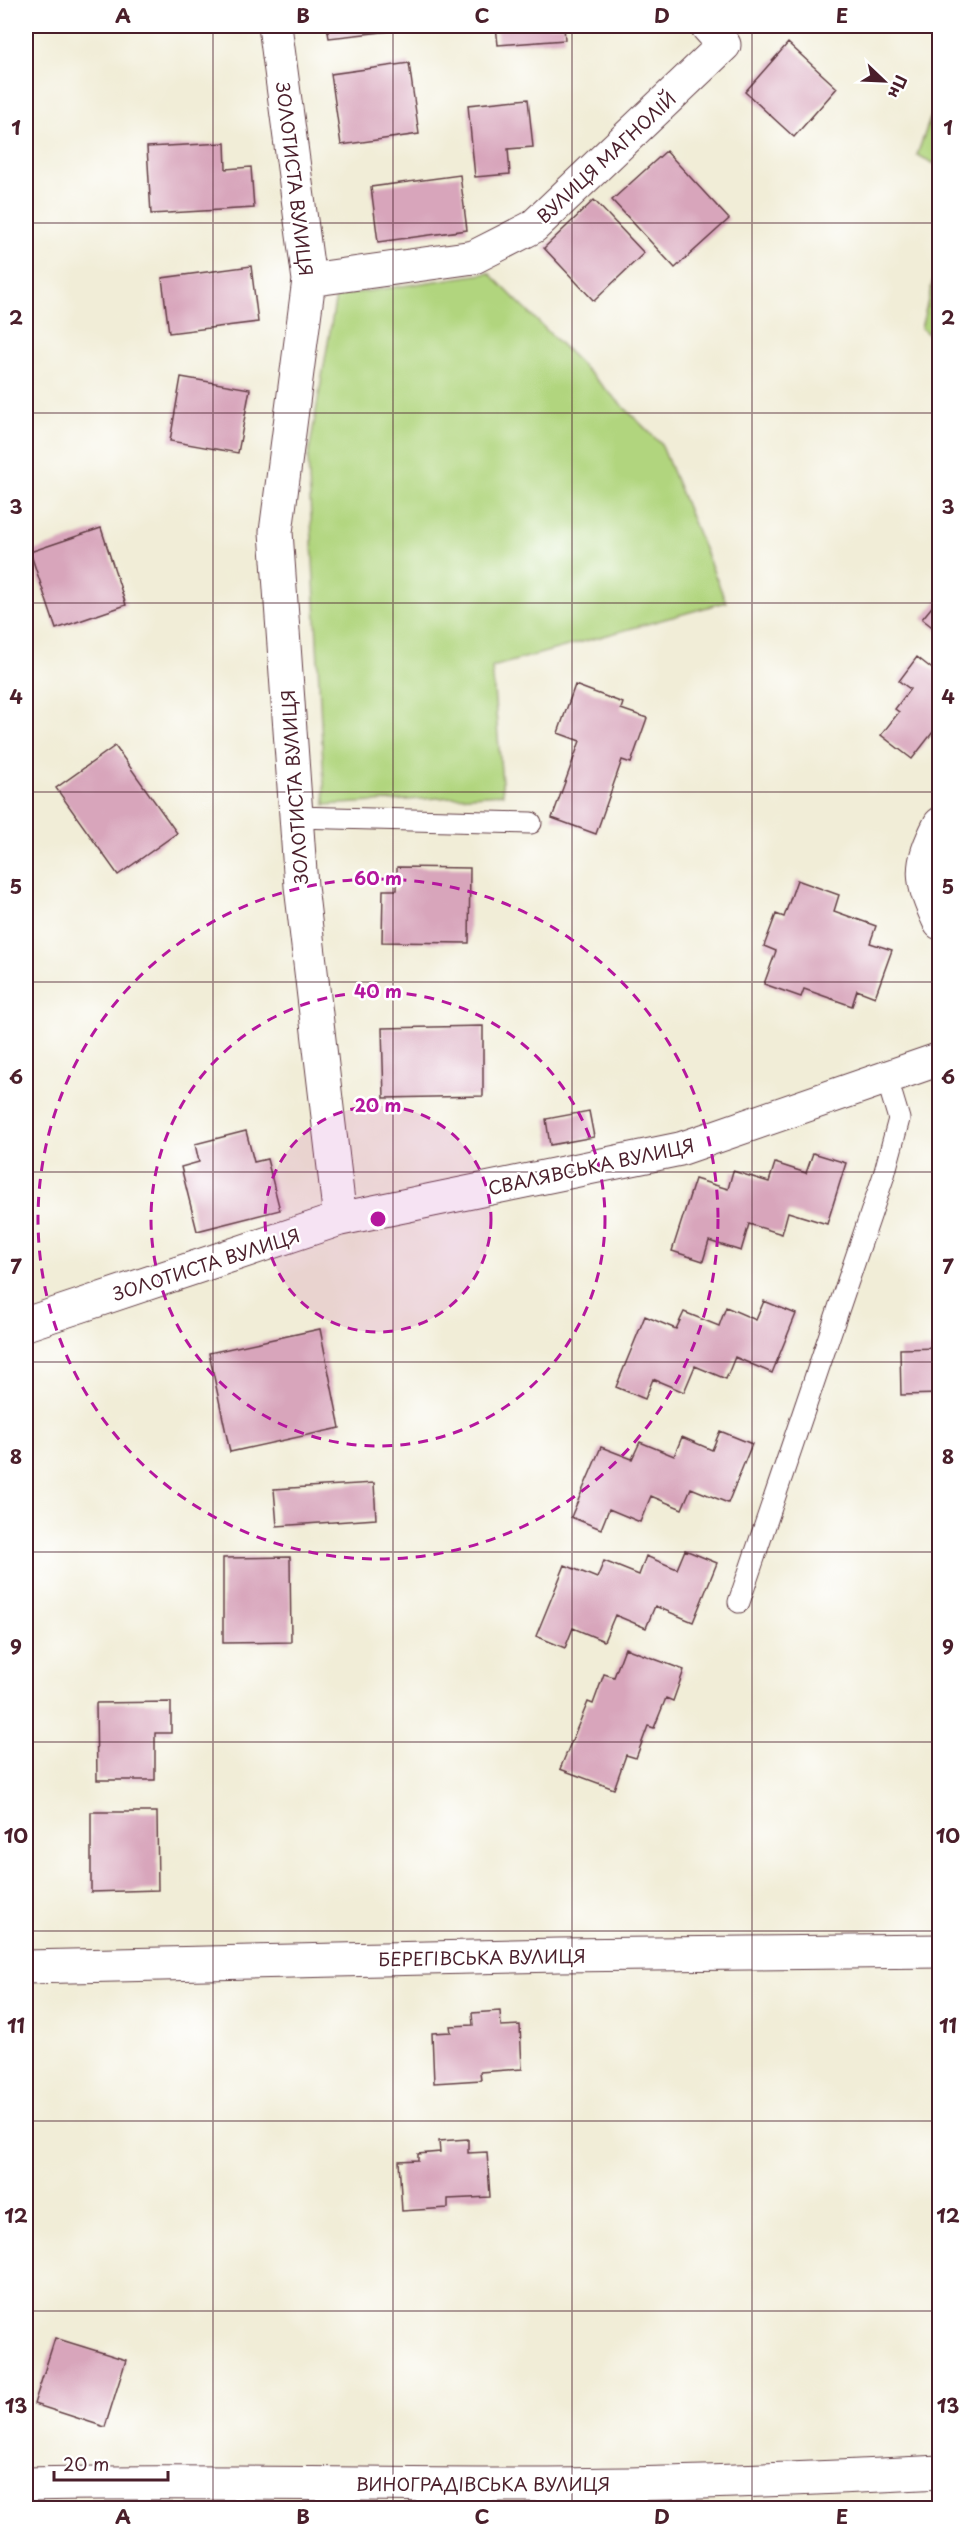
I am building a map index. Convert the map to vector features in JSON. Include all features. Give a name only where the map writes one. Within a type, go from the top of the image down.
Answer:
[{"type":"street","name":"ЗОЛОТИСТА ВУЛИЦЯ","points":[[26,1324],[340,1219],[301,886],[276,532],[309,280],[275,26]]},
{"type":"street","name":"ВУЛИЦЯ МАГНОЛІЙ","points":[[309,280],[474,257],[533,226],[724,45],[707,26]]},
{"type":"street","points":[[939,824],[925,853],[923,873],[930,903],[939,923]]},
{"type":"street","name":"СВАЛЯВСЬКА ВУЛИЦЯ","points":[[340,1219],[680,1149],[887,1079],[939,1059]]},
{"type":"street","name":"БЕРЕГІВСЬКА ВУЛИЦЯ","points":[[26,1966],[559,1955],[939,1951]]},
{"type":"street","name":"ВИНОГРАДІВСЬКА ВУЛИЦЯ","points":[[26,2484],[160,2481],[549,2485],[820,2479],[939,2472]]},
{"type":"lane","points":[[296,817],[531,823]]},
{"type":"lane","points":[[739,1602],[884,1175],[898,1119],[887,1079]]},
{"type":"green space","points":[[939,94],[939,166],[917,155]]},
{"type":"green space","points":[[939,257],[939,343],[921,328]]},
{"type":"green space","points":[[489,273],[661,444],[726,602],[492,667],[503,794],[325,805],[308,458],[336,296]]},
{"type":"building","points":[[327,26],[409,26],[409,29],[329,38]]},
{"type":"building","points":[[496,26],[564,26],[565,40],[498,45]]},
{"type":"building","points":[[788,43],[837,88],[794,137],[745,92]]},
{"type":"building","points":[[409,63],[419,134],[341,145],[331,74]]},
{"type":"building","points":[[528,99],[533,147],[508,149],[510,174],[475,177],[468,105]]},
{"type":"building","points":[[225,143],[226,169],[251,167],[254,208],[151,214],[147,147]]},
{"type":"building","points":[[666,151],[729,219],[675,268],[612,200]]},
{"type":"building","points":[[460,175],[467,230],[378,242],[371,187]]},
{"type":"building","points":[[594,200],[644,253],[594,301],[544,248]]},
{"type":"building","points":[[251,266],[258,322],[169,333],[162,278]]},
{"type":"building","points":[[181,377],[250,389],[238,453],[170,441]]},
{"type":"building","points":[[101,528],[126,605],[56,629],[30,552]]},
{"type":"building","points":[[940,597],[940,633],[922,619]]},
{"type":"building","points":[[917,657],[940,675],[940,723],[912,759],[881,735],[899,712],[895,709],[910,689],[899,681]]},
{"type":"building","points":[[575,685],[623,703],[621,709],[647,718],[631,763],[622,760],[596,834],[552,818],[580,741],[558,733]]},
{"type":"building","points":[[115,746],[177,833],[118,875],[56,788]]},
{"type":"building","points":[[397,867],[470,868],[469,943],[382,942],[383,890],[397,890]]},
{"type":"building","points":[[797,880],[839,895],[834,911],[876,926],[870,943],[892,950],[875,997],[857,990],[852,1006],[804,989],[801,997],[764,984],[776,951],[764,946],[776,914],[784,917]]},
{"type":"building","points":[[483,1026],[483,1096],[384,1098],[382,1028]]},
{"type":"building","points":[[589,1111],[594,1137],[550,1145],[546,1119]]},
{"type":"building","points":[[246,1131],[254,1162],[267,1159],[280,1210],[197,1231],[181,1167],[199,1162],[195,1144]]},
{"type":"building","points":[[813,1153],[846,1163],[827,1224],[788,1212],[782,1234],[749,1224],[741,1251],[709,1241],[703,1261],[672,1251],[695,1179],[728,1189],[733,1171],[769,1182],[775,1163],[806,1173]]},
{"type":"building","points":[[764,1301],[796,1314],[772,1373],[735,1357],[726,1379],[695,1366],[684,1392],[653,1379],[645,1399],[616,1387],[645,1316],[676,1329],[684,1312],[719,1326],[726,1307],[756,1320]]},
{"type":"building","points":[[320,1329],[340,1428],[230,1452],[209,1353]]},
{"type":"building","points":[[940,1348],[940,1394],[901,1395],[900,1349]]},
{"type":"building","points":[[720,1431],[752,1444],[728,1503],[691,1488],[682,1509],[651,1496],[640,1522],[609,1509],[601,1529],[571,1517],[601,1447],[632,1459],[640,1442],[674,1456],[682,1437],[712,1450]]},
{"type":"building","points":[[374,1483],[376,1519],[277,1526],[274,1489]]},
{"type":"building","points":[[685,1550],[717,1563],[693,1622],[655,1606],[646,1628],[615,1615],[604,1641],[573,1628],[565,1648],[536,1636],[565,1565],[597,1578],[604,1561],[639,1575],[646,1556],[677,1569]]},
{"type":"building","points":[[290,1557],[291,1642],[223,1643],[223,1558]]},
{"type":"building","points":[[625,1648],[684,1670],[673,1701],[666,1698],[654,1728],[648,1726],[636,1758],[626,1755],[614,1789],[560,1769],[588,1702],[593,1704],[604,1674],[614,1677]]},
{"type":"building","points":[[171,1702],[171,1733],[155,1733],[155,1780],[97,1780],[96,1703]]},
{"type":"building","points":[[91,1812],[157,1812],[158,1890],[91,1892]]},
{"type":"building","points":[[500,2011],[501,2026],[520,2025],[522,2069],[480,2072],[481,2080],[434,2083],[432,2033],[451,2032],[450,2026],[473,2025],[472,2013]]},
{"type":"building","points":[[468,2139],[468,2153],[487,2152],[490,2197],[448,2199],[448,2208],[402,2211],[399,2161],[418,2160],[418,2154],[440,2152],[439,2141]]},
{"type":"building","points":[[55,2338],[126,2360],[105,2427],[34,2404]]}]
